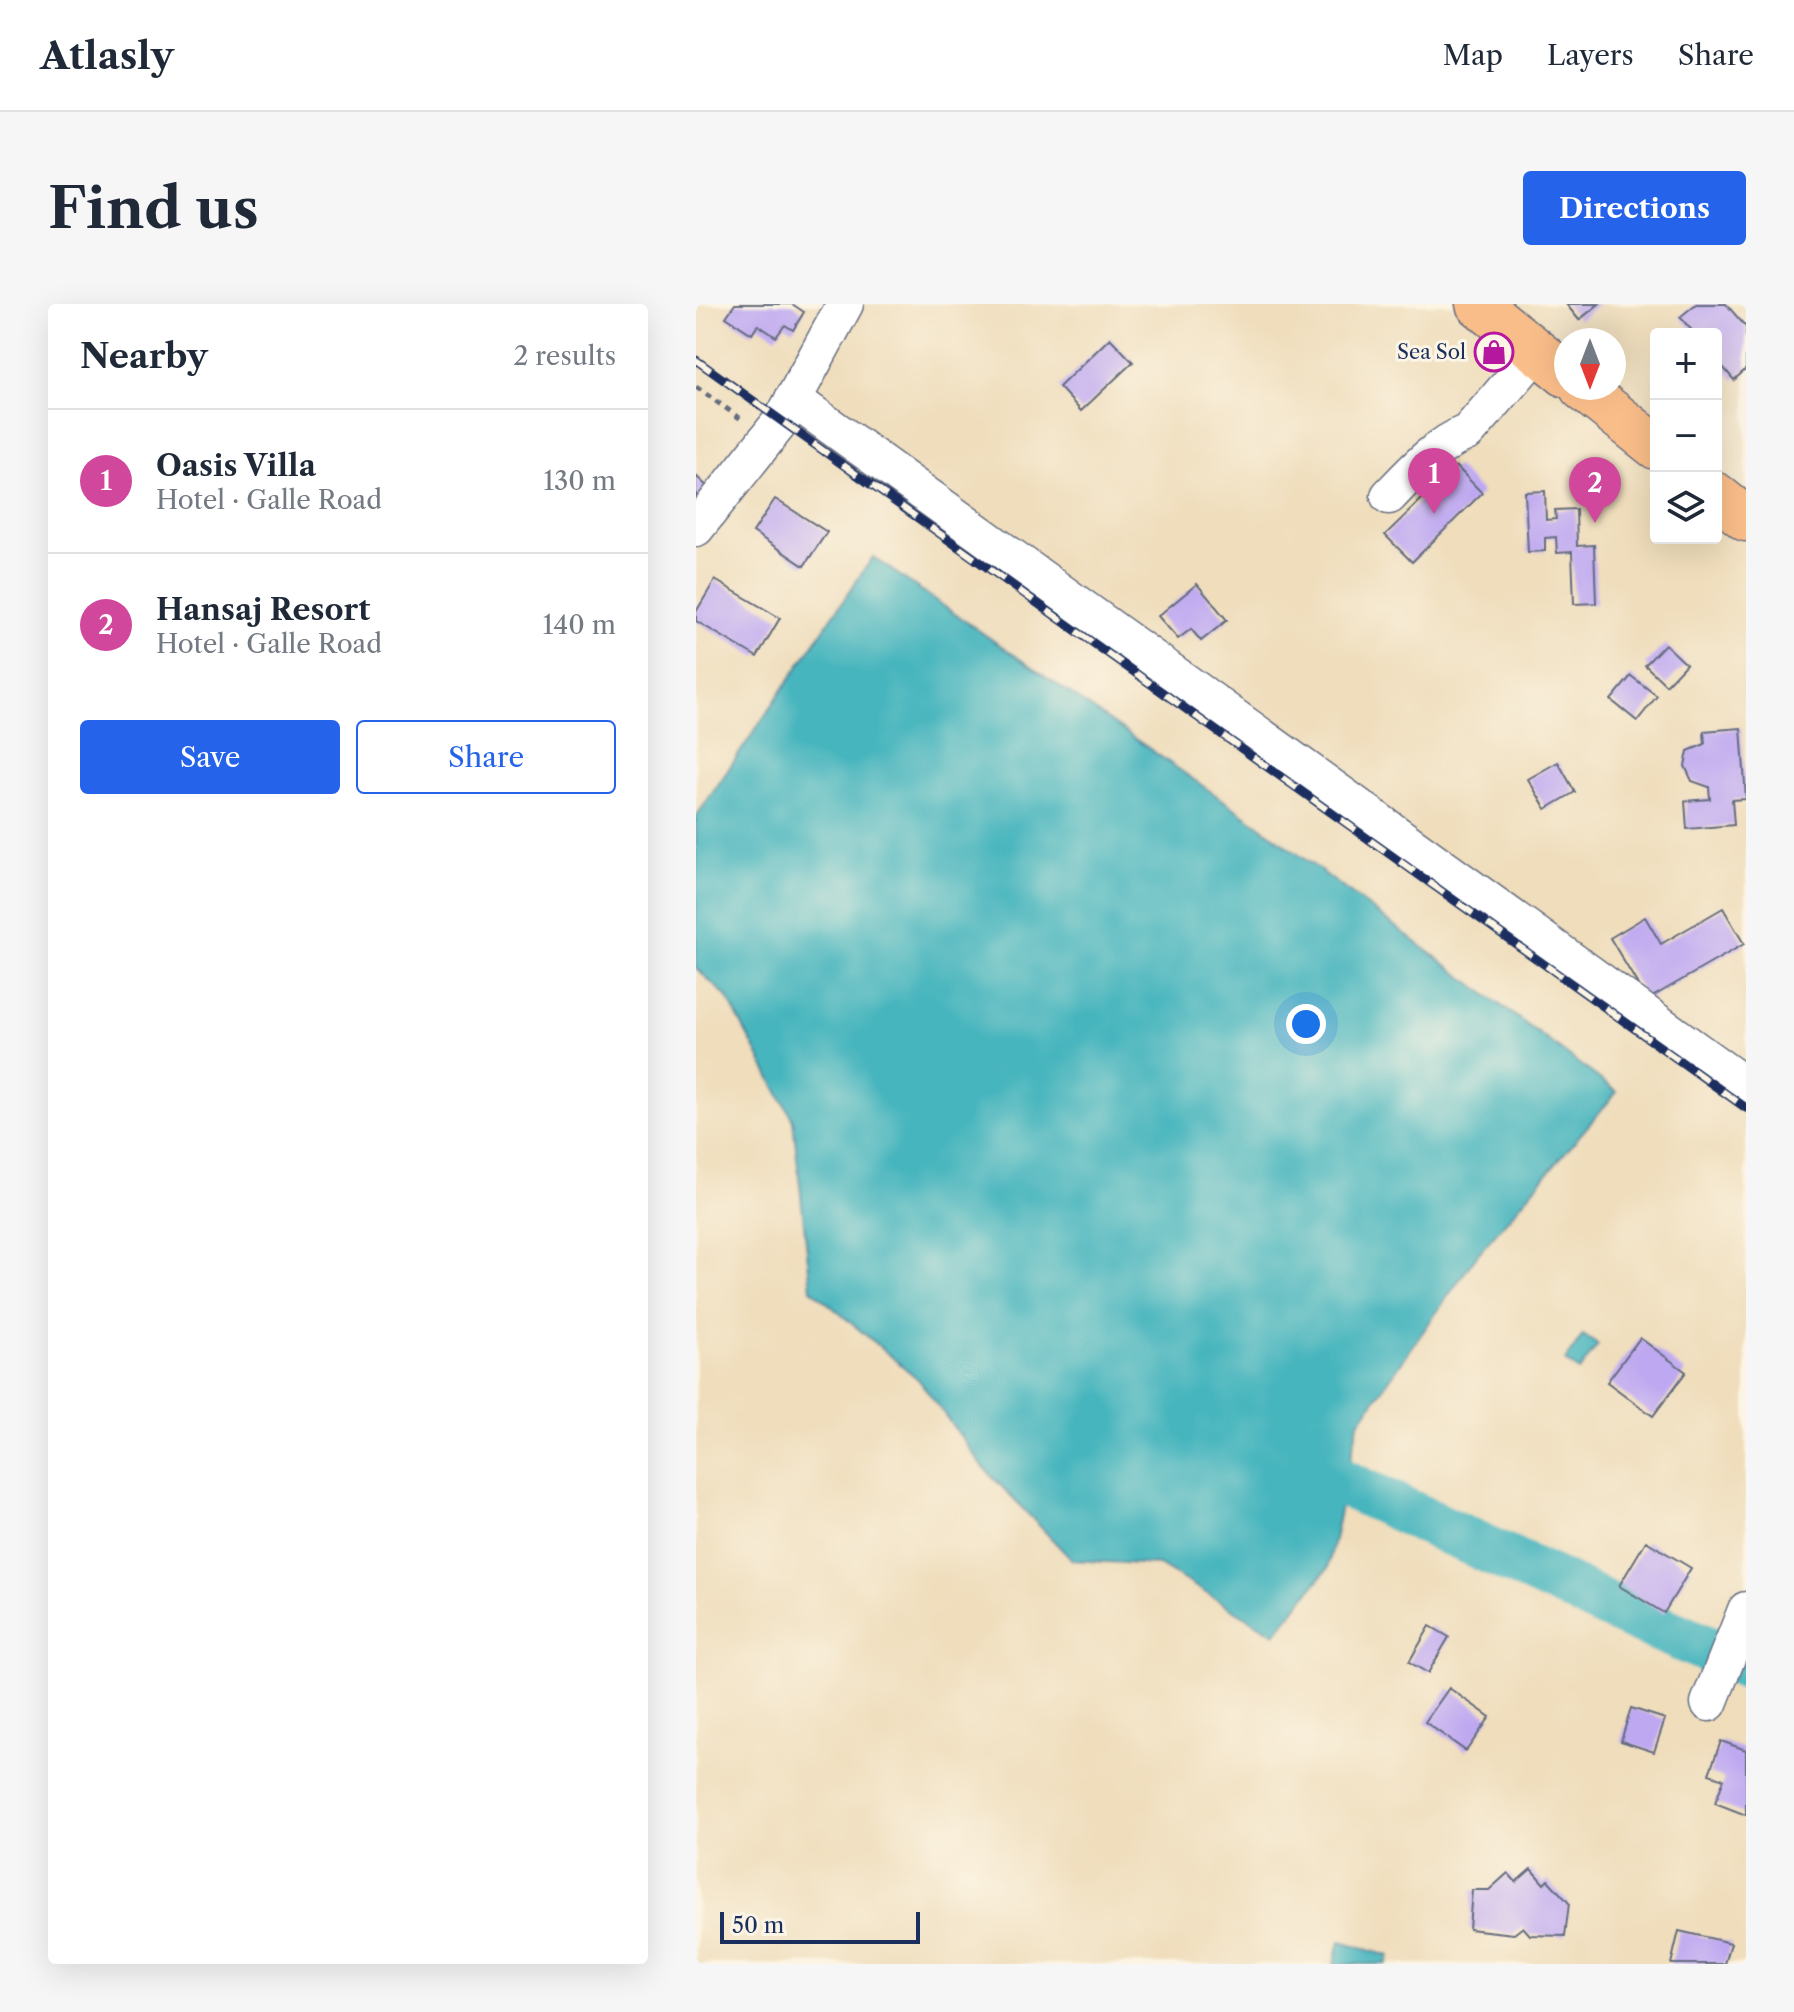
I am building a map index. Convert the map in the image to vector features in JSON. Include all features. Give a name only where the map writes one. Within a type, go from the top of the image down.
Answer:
[{"type":"highway","points":[[1478,304],[1551,363]]},
{"type":"highway","points":[[1597,400],[1650,442]]},
{"type":"highway","points":[[1722,500],[1746,519]]},
{"type":"street","points":[[696,528],[782,420],[845,304]]},
{"type":"street","points":[[1389,496],[1452,438],[1468,432],[1551,363]]},
{"type":"street","points":[[793,399],[1746,1086]]},
{"type":"street","points":[[1709,1703],[1746,1610]]},
{"type":"path","points":[[696,387],[768,437]]},
{"type":"water","points":[[873,557],[1259,825],[1617,1092],[1477,1255],[1358,1424],[1328,1568],[1275,1634],[1159,1565],[1072,1560],[984,1468],[918,1379],[811,1289],[793,1120],[727,997],[696,968],[696,817]]},
{"type":"water","points":[[1583,1335],[1598,1345],[1579,1371],[1565,1361]]},
{"type":"water","points":[[1340,1942],[1389,1956],[1386,1964],[1334,1964]]},
{"type":"building","points":[[735,304],[792,304],[804,312],[793,330],[785,325],[776,337],[758,325],[752,334],[726,317]]},
{"type":"building","points":[[1566,304],[1599,304],[1579,320]]},
{"type":"building","points":[[1696,304],[1726,304],[1746,327],[1746,369],[1734,380],[1722,366],[1722,328],[1690,328],[1680,317]]},
{"type":"building","points":[[1110,338],[1133,362],[1081,411],[1059,387]]},
{"type":"building","points":[[1456,466],[1482,493],[1412,562],[1385,535]]},
{"type":"building","points":[[696,476],[712,491],[696,508]]},
{"type":"building","points":[[1545,491],[1546,520],[1556,519],[1555,510],[1576,509],[1577,546],[1594,545],[1596,603],[1574,604],[1572,552],[1557,553],[1556,537],[1545,538],[1545,551],[1528,552],[1525,492]]},
{"type":"building","points":[[775,499],[827,532],[804,566],[753,532]]},
{"type":"building","points":[[715,580],[780,618],[757,657],[696,621],[696,612]]},
{"type":"building","points":[[1197,584],[1227,620],[1201,641],[1191,629],[1178,639],[1158,616]]},
{"type":"building","points":[[1665,644],[1686,664],[1666,685],[1645,665]]},
{"type":"building","points":[[1631,676],[1657,696],[1637,721],[1611,700]]},
{"type":"building","points":[[1741,728],[1746,799],[1732,800],[1734,825],[1687,829],[1685,801],[1710,799],[1709,787],[1692,781],[1685,766],[1688,751],[1705,744],[1704,731]]},
{"type":"building","points":[[1558,762],[1575,792],[1546,809],[1528,779]]},
{"type":"building","points":[[1723,908],[1744,944],[1647,1000],[1610,938],[1645,917],[1661,944]]},
{"type":"building","points":[[1640,1338],[1686,1372],[1653,1416],[1607,1382]]},
{"type":"building","points":[[1646,1541],[1691,1568],[1664,1613],[1619,1586]]},
{"type":"building","points":[[1430,1626],[1449,1637],[1428,1673],[1409,1662]]},
{"type":"building","points":[[1449,1688],[1490,1717],[1466,1751],[1425,1722]]},
{"type":"building","points":[[1631,1708],[1665,1719],[1654,1752],[1621,1741]]},
{"type":"building","points":[[1721,1741],[1746,1750],[1746,1815],[1715,1803],[1724,1779],[1709,1774]]},
{"type":"building","points":[[1531,1869],[1544,1884],[1548,1880],[1569,1903],[1565,1936],[1530,1935],[1523,1927],[1514,1934],[1469,1929],[1472,1890],[1489,1890],[1508,1873],[1516,1882]]},
{"type":"building","points":[[1679,1931],[1731,1943],[1725,1964],[1671,1964]]},
{"type":"waterway","points":[[1340,1481],[1637,1619],[1746,1666]]},
{"type":"railway","points":[[696,360],[1746,1108]]},
{"type":"place","name":"Sea Sol","points":[[1494,352]]},
{"type":"place","name":"Oasis Villa","points":[[1434,514]]},
{"type":"place","name":"Hansaj Resort","points":[[1595,523]]}]
